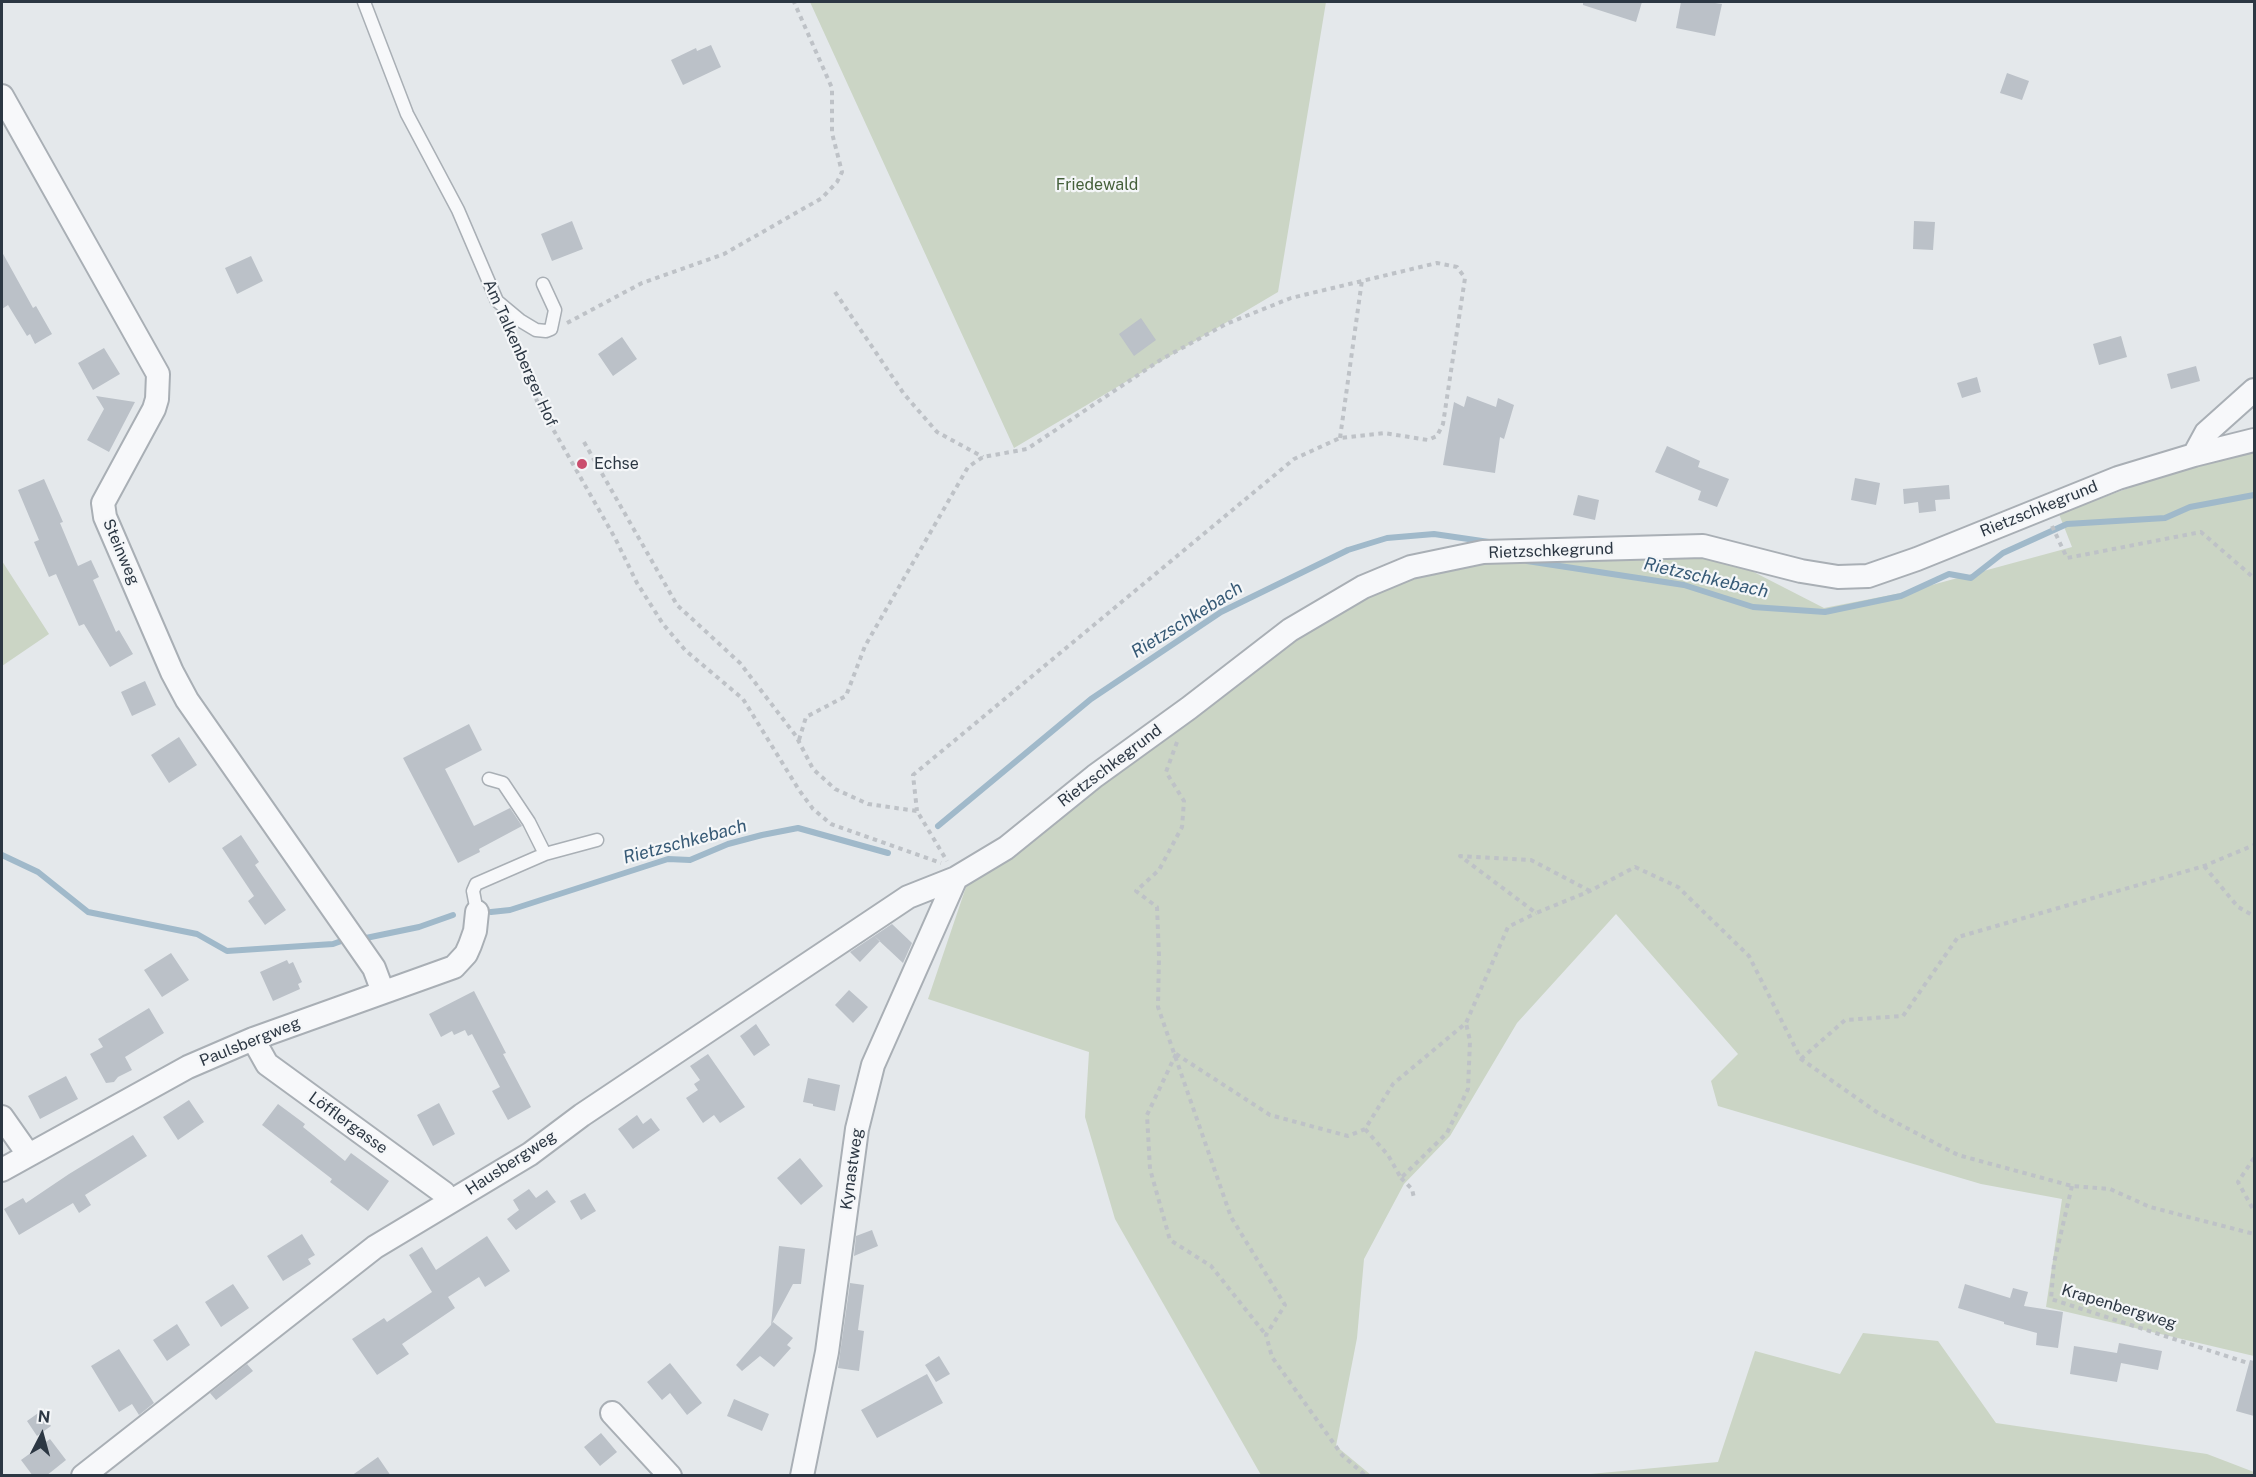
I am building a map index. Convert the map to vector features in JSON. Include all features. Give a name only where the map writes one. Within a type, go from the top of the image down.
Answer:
[{"type":"street","name":"Steinweg","points":[[2,96],[158,374],[157,399],[154,409],[103,503],[105,517],[172,672],[188,700],[374,968],[383,992]]},
{"type":"street","points":[[2194,455],[2206,433],[2254,390]]},
{"type":"street","name":"Rietzschkegrund","points":[[956,878],[1006,848],[1095,776],[1189,708],[1290,630],[1364,587],[1411,567],[1483,552],[1703,546],[1801,571],[1838,577],[1868,576],[2118,478],[2254,440]]},
{"type":"street","name":"Hausbergweg","points":[[84,1476],[375,1247],[530,1154],[582,1115],[908,897],[956,878]]},
{"type":"street","name":"Kynastweg","points":[[802,1476],[827,1352],[857,1128],[873,1065],[956,878]]},
{"type":"street","name":"Paulsbergweg","points":[[2,1170],[188,1067],[253,1039],[454,966],[466,954],[470,945],[475,931],[477,912]]},
{"type":"street","name":"Löfflergasse","points":[[253,1039],[267,1064],[444,1192],[449,1202]]},
{"type":"street","points":[[2,1117],[28,1154]]},
{"type":"street","points":[[612,1413],[670,1476]]},
{"type":"lane","name":"Am Talkenberger Hof","points":[[364,2],[407,114],[458,210],[497,300],[521,321],[536,330],[546,331],[551,329],[555,310],[543,284]]},
{"type":"lane","points":[[489,779],[503,783],[529,822],[545,854]]},
{"type":"lane","points":[[477,912],[473,891],[476,884],[545,854],[597,840]]},
{"type":"path","points":[[568,322],[642,283],[724,254],[822,198],[837,182],[842,172],[832,133],[832,88],[794,2]]},
{"type":"path","points":[[798,740],[806,717],[846,696],[865,646],[969,467],[982,457],[1028,449],[1162,359],[1226,324],[1291,298],[1362,280],[1437,263],[1457,267],[1465,278],[1443,424],[1437,436],[1428,440],[1384,433],[1340,438],[1294,459],[913,775],[917,811],[956,878]]},
{"type":"path","points":[[1340,438],[1362,280]]},
{"type":"path","points":[[835,292],[910,402],[937,432],[982,457]]},
{"type":"path","name":"Am Talkenberger Hof","points":[[509,331],[537,401],[615,538],[637,583],[663,624],[685,650],[743,699],[813,809],[831,825],[939,861],[956,878]]},
{"type":"path","points":[[584,442],[677,605],[740,663],[798,740],[813,769],[835,789],[868,804],[917,811]]},
{"type":"path","points":[[2044,507],[2067,558],[2201,532],[2254,578]]},
{"type":"path","points":[[1178,740],[1166,772],[1184,801],[1182,827],[1160,870],[1136,891],[1157,907],[1158,1007],[1231,1217],[1285,1305],[1266,1335]]},
{"type":"path","points":[[1800,1059],[1845,1020],[1903,1016],[1958,937],[2205,866],[2254,845]]},
{"type":"path","points":[[1536,914],[1460,856],[1531,860],[1590,891]]},
{"type":"path","points":[[2205,866],[2238,907],[2254,916]]},
{"type":"path","points":[[1176,1054],[1270,1115],[1348,1136],[1365,1129],[1393,1084],[1466,1023],[1508,927],[1590,891],[1635,867],[1678,887],[1749,956],[1800,1059],[1878,1113],[1958,1155],[2072,1186],[2110,1189],[2150,1207],[2254,1234]]},
{"type":"path","points":[[1401,1178],[1447,1133],[1468,1089],[1470,1041],[1466,1023]]},
{"type":"path","points":[[1176,1054],[1147,1115],[1150,1169],[1170,1239],[1211,1266],[1266,1335],[1272,1357],[1342,1455],[1366,1476]]},
{"type":"path","points":[[1365,1129],[1388,1155],[1401,1178],[1412,1189],[1414,1198]]},
{"type":"path","points":[[2254,1158],[2238,1182],[2254,1211]]},
{"type":"path","name":"Krapenbergweg","points":[[2072,1186],[2054,1263],[2050,1299],[2254,1365]]},
{"type":"green space","name":"Friedewald","points":[[810,2],[1326,2],[1278,292],[1014,448]]},
{"type":"green space","points":[[2254,451],[2254,1356],[2046,1307],[2062,1199],[1981,1184],[1718,1106],[1711,1081],[1738,1054],[1616,914],[1517,1023],[1450,1136],[1404,1184],[1364,1259],[1357,1338],[1336,1446],[1371,1475],[1261,1475],[1115,1219],[1085,1117],[1089,1052],[928,999],[966,887],[1363,587],[1411,567],[1703,546],[1824,608],[1906,592],[2072,547],[2059,514],[2190,465]]},
{"type":"green space","points":[[2,561],[49,634],[2,666]]},
{"type":"green space","points":[[1863,1333],[1938,1341],[1996,1423],[2207,1454],[2254,1472],[2254,1475],[1580,1475],[1718,1462],[1755,1351],[1840,1374]]},
{"type":"building","points":[[1583,2],[1642,2],[1636,22],[1583,5]]},
{"type":"building","points":[[1681,2],[1722,4],[1715,36],[1676,28]]},
{"type":"building","points":[[711,45],[721,67],[683,85],[671,60],[696,48],[697,51]]},
{"type":"building","points":[[2007,73],[2029,81],[2022,100],[2000,93]]},
{"type":"building","points":[[572,221],[583,249],[552,261],[541,234]]},
{"type":"building","points":[[1914,221],[1935,222],[1933,250],[1913,249]]},
{"type":"building","points":[[2,252],[33,308],[36,306],[52,334],[35,344],[30,334],[27,336],[8,305],[2,309]]},
{"type":"building","points":[[251,256],[263,281],[237,294],[225,268]]},
{"type":"building","points":[[1141,318],[1156,340],[1134,356],[1119,334]]},
{"type":"building","points":[[2121,336],[2127,357],[2099,365],[2093,344]]},
{"type":"building","points":[[622,337],[637,359],[613,376],[598,354]]},
{"type":"building","points":[[104,348],[120,374],[93,390],[78,363]]},
{"type":"building","points":[[2196,366],[2200,381],[2171,389],[2167,374]]},
{"type":"building","points":[[1977,377],[1981,392],[1962,398],[1957,383]]},
{"type":"building","points":[[96,396],[135,402],[109,452],[87,440],[104,409]]},
{"type":"building","points":[[1467,396],[1496,407],[1498,398],[1514,405],[1504,439],[1500,437],[1495,473],[1443,465],[1454,402],[1464,407]]},
{"type":"building","points":[[1667,446],[1700,461],[1698,467],[1729,479],[1717,507],[1698,500],[1701,491],[1655,472]]},
{"type":"building","points":[[1855,478],[1880,483],[1876,505],[1851,500]]},
{"type":"building","points":[[44,479],[63,522],[60,523],[78,566],[91,560],[99,577],[93,580],[116,632],[119,630],[133,654],[110,667],[84,624],[79,626],[56,574],[49,577],[34,542],[39,540],[18,490]]},
{"type":"building","points":[[1949,485],[1950,499],[1935,500],[1936,511],[1919,513],[1918,502],[1904,504],[1903,489]]},
{"type":"building","points":[[1578,495],[1599,500],[1595,520],[1573,515]]},
{"type":"building","points":[[145,681],[156,705],[132,716],[121,692]]},
{"type":"building","points":[[469,724],[482,750],[445,769],[474,826],[510,808],[522,826],[458,863],[403,758]]},
{"type":"building","points":[[179,737],[197,765],[169,783],[151,755]]},
{"type":"building","points":[[241,835],[259,862],[255,865],[286,910],[265,925],[248,901],[254,896],[222,848]]},
{"type":"building","points":[[892,924],[912,943],[903,963],[874,936]]},
{"type":"building","points":[[874,936],[880,941],[860,962],[850,952]]},
{"type":"building","points":[[171,953],[189,980],[162,997],[144,970]]},
{"type":"building","points":[[287,960],[289,964],[293,962],[302,982],[298,984],[300,989],[273,1001],[260,972]]},
{"type":"building","points":[[849,990],[868,1007],[853,1023],[835,1005]]},
{"type":"building","points":[[474,991],[531,1107],[508,1120],[492,1091],[500,1087],[472,1034],[468,1036],[465,1030],[454,1035],[452,1031],[441,1037],[429,1014]]},
{"type":"building","points":[[149,1008],[164,1033],[125,1057],[132,1070],[118,1077],[114,1082],[106,1083],[90,1054],[103,1047],[98,1039]]},
{"type":"building","points":[[756,1024],[770,1045],[754,1056],[740,1036]]},
{"type":"building","points":[[708,1054],[745,1107],[720,1123],[714,1115],[703,1123],[686,1098],[698,1090],[694,1084],[700,1080],[690,1066]]},
{"type":"building","points":[[66,1076],[78,1099],[40,1119],[28,1096]]},
{"type":"building","points":[[808,1078],[840,1085],[835,1111],[803,1102]]},
{"type":"building","points":[[189,1100],[204,1122],[178,1140],[163,1117]]},
{"type":"building","points":[[439,1103],[455,1134],[433,1146],[417,1115]]},
{"type":"building","points":[[278,1104],[305,1124],[303,1127],[345,1161],[351,1153],[389,1181],[368,1211],[330,1182],[332,1179],[262,1125]]},
{"type":"building","points":[[637,1115],[643,1124],[651,1118],[660,1130],[633,1149],[618,1129]]},
{"type":"building","points":[[133,1135],[147,1156],[85,1195],[91,1205],[79,1213],[73,1203],[19,1235],[4,1209],[23,1198],[26,1203]]},
{"type":"building","points":[[800,1158],[823,1186],[801,1205],[777,1178]]},
{"type":"building","points":[[529,1189],[536,1198],[547,1190],[556,1202],[516,1230],[507,1219],[519,1210],[513,1200]]},
{"type":"building","points":[[585,1193],[596,1211],[581,1220],[570,1201]]},
{"type":"building","points":[[872,1230],[878,1246],[854,1256],[856,1236]]},
{"type":"building","points":[[302,1234],[315,1255],[308,1259],[311,1264],[283,1281],[267,1256]]},
{"type":"building","points":[[487,1236],[510,1271],[485,1287],[479,1277],[448,1297],[455,1308],[402,1344],[409,1354],[377,1375],[352,1339],[384,1318],[387,1322],[432,1292],[409,1255],[422,1247],[436,1270]]},
{"type":"building","points":[[779,1246],[805,1249],[801,1284],[793,1284],[771,1325]]},
{"type":"building","points":[[850,1283],[864,1285],[858,1330],[864,1331],[859,1371],[838,1368]]},
{"type":"building","points":[[233,1284],[249,1308],[221,1327],[205,1302]]},
{"type":"building","points":[[1965,1284],[2010,1298],[2013,1288],[2028,1292],[2024,1306],[2063,1312],[2058,1348],[2036,1345],[2037,1333],[1958,1308]]},
{"type":"building","points":[[773,1322],[793,1338],[787,1345],[791,1348],[774,1367],[760,1356],[742,1371],[736,1365]]},
{"type":"building","points":[[177,1324],[190,1345],[167,1361],[153,1340]]},
{"type":"building","points":[[2119,1343],[2162,1351],[2158,1370],[2121,1363],[2117,1382],[2070,1374],[2074,1346],[2117,1353]]},
{"type":"building","points":[[119,1349],[154,1403],[139,1415],[132,1404],[119,1412],[91,1366]]},
{"type":"building","points":[[939,1356],[950,1374],[936,1382],[925,1365]]},
{"type":"building","points":[[2250,1360],[2254,1361],[2254,1416],[2236,1411]]},
{"type":"building","points":[[670,1363],[702,1403],[687,1415],[670,1393],[662,1400],[647,1382]]},
{"type":"building","points":[[247,1364],[253,1371],[216,1400],[210,1393]]},
{"type":"building","points":[[927,1374],[943,1403],[877,1438],[861,1410]]},
{"type":"building","points":[[734,1399],[769,1414],[762,1431],[727,1416]]},
{"type":"building","points":[[41,1411],[51,1426],[37,1436],[27,1421]]},
{"type":"building","points":[[601,1433],[617,1452],[600,1466],[584,1447]]},
{"type":"building","points":[[50,1439],[66,1460],[46,1476],[33,1476],[21,1460]]},
{"type":"building","points":[[378,1457],[391,1476],[351,1476]]},
{"type":"waterway","name":"Rietzschkebach","points":[[1527,561],[1684,585],[1753,607],[1825,612],[1901,596],[1949,574],[1971,578],[2003,553],[2067,524],[2165,518],[2190,507],[2254,495]]},
{"type":"waterway","name":"Rietzschkebach","points":[[938,826],[1091,699],[1221,612],[1348,550],[1387,538],[1434,534],[1489,542]]},
{"type":"waterway","name":"Rietzschkebach","points":[[491,912],[510,910],[668,859],[690,860],[728,844],[798,828],[888,853]]},
{"type":"waterway","name":"Rietzschkebach","points":[[2,855],[38,872],[88,912],[197,934],[227,951],[333,944],[347,939]]},
{"type":"waterway","name":"Rietzschkebach","points":[[361,939],[419,927],[453,915]]},
{"type":"place","name":"Echse","points":[[582,464]]}]
